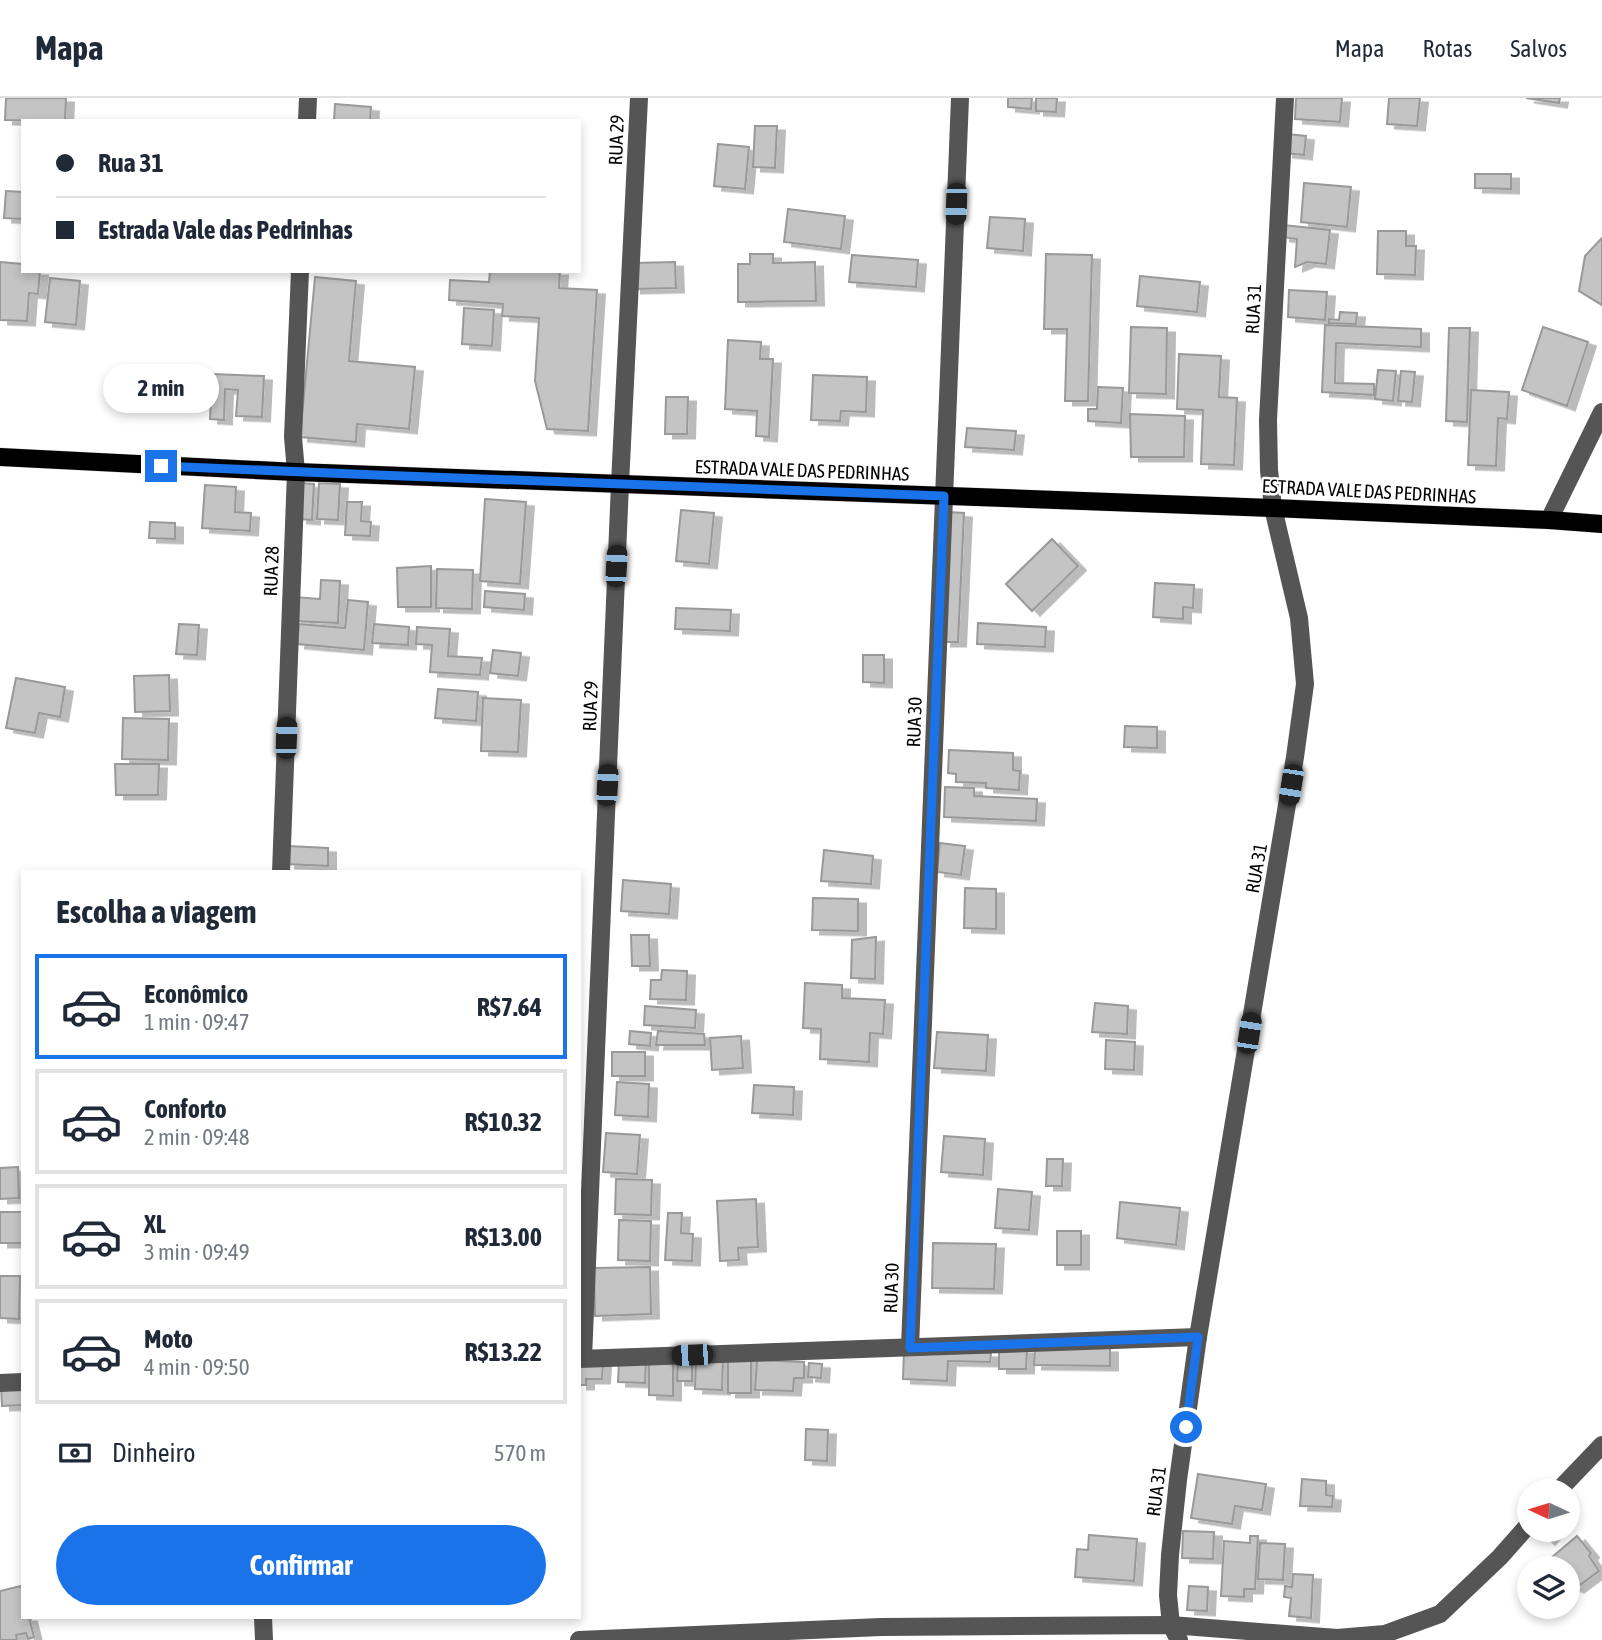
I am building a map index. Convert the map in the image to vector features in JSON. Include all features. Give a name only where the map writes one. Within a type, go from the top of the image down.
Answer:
[{"type":"main road","name":"ESTRADA VALE DAS PEDRINHAS","points":[[0,457],[296,472],[1273,508],[1602,524]]},
{"type":"street","points":[[307,119],[308,98]]},
{"type":"street","name":"RUA 29","points":[[581,1358],[639,98]]},
{"type":"street","name":"RUA 30","points":[[910,1348],[960,98]]},
{"type":"street","name":"RUA 31","points":[[1175,1633],[1168,1595],[1178,1480],[1198,1337],[1296,757],[1304,684],[1299,618],[1273,508],[1269,470],[1268,420],[1285,98]]},
{"type":"street","name":"RUA 28","points":[[281,870],[296,472],[293,437],[300,273]]},
{"type":"street","points":[[1549,520],[1602,412]]},
{"type":"street","points":[[581,1358],[1198,1337]]},
{"type":"street","points":[[0,1383],[21,1382]]},
{"type":"street","points":[[1570,1479],[1602,1446]]},
{"type":"street","points":[[579,1640],[883,1634],[1175,1633],[1336,1637],[1385,1634],[1440,1614],[1517,1538]]},
{"type":"street","points":[[263,1619],[264,1640]]},
{"type":"building","points":[[6,98],[66,98],[65,119],[5,120]]},
{"type":"building","points":[[1008,98],[1032,98],[1031,109],[1008,107]]},
{"type":"building","points":[[1036,98],[1057,98],[1056,112],[1036,111]]},
{"type":"building","points":[[1296,98],[1342,98],[1340,122],[1295,119]]},
{"type":"building","points":[[1389,98],[1420,98],[1417,126],[1387,124]]},
{"type":"building","points":[[1526,98],[1560,98],[1559,103]]},
{"type":"building","points":[[335,104],[371,107],[370,119],[334,119]]},
{"type":"building","points":[[755,126],[777,126],[775,168],[753,167]]},
{"type":"building","points":[[1287,134],[1306,136],[1304,155],[1285,153]]},
{"type":"building","points":[[718,144],[749,147],[745,189],[714,186]]},
{"type":"building","points":[[1475,174],[1511,174],[1511,189],[1475,188]]},
{"type":"building","points":[[1304,183],[1351,187],[1347,227],[1301,222]]},
{"type":"building","points":[[6,191],[21,192],[21,219],[4,218]]},
{"type":"building","points":[[788,209],[845,216],[841,249],[784,242]]},
{"type":"building","points":[[990,217],[1025,219],[1023,251],[987,248]]},
{"type":"building","points":[[1283,225],[1330,230],[1326,264],[1307,262],[1295,267],[1297,239],[1282,237]]},
{"type":"building","points":[[1378,231],[1406,231],[1406,246],[1416,246],[1415,275],[1377,274]]},
{"type":"building","points":[[1602,238],[1602,305],[1579,291],[1585,256]]},
{"type":"building","points":[[750,254],[773,254],[773,263],[815,262],[816,301],[738,302],[738,264],[750,264]]},
{"type":"building","points":[[1046,254],[1092,255],[1088,401],[1065,401],[1067,329],[1044,329]]},
{"type":"building","points":[[852,255],[918,260],[916,287],[849,282]]},
{"type":"building","points":[[0,262],[21,264],[21,273],[40,273],[38,294],[29,293],[27,321],[0,320]]},
{"type":"building","points":[[675,262],[676,288],[633,289],[632,263]]},
{"type":"building","points":[[490,273],[560,273],[559,288],[597,290],[588,431],[547,429],[535,381],[539,318],[502,316],[503,304],[449,300],[450,280],[489,282]]},
{"type":"building","points":[[1140,276],[1200,282],[1197,312],[1137,306]]},
{"type":"building","points":[[315,277],[356,281],[349,361],[415,367],[409,429],[357,424],[356,442],[300,437]]},
{"type":"building","points":[[50,278],[80,281],[76,325],[45,322]]},
{"type":"building","points":[[1289,290],[1327,292],[1325,320],[1288,317]]},
{"type":"building","points":[[464,308],[494,310],[492,346],[462,344]]},
{"type":"building","points":[[1340,312],[1357,313],[1356,324],[1329,323],[1329,319],[1339,320]]},
{"type":"building","points":[[1325,325],[1421,329],[1421,347],[1336,343],[1335,383],[1374,384],[1374,395],[1322,392]]},
{"type":"building","points":[[1131,327],[1167,328],[1166,394],[1129,393]]},
{"type":"building","points":[[1543,327],[1588,342],[1567,406],[1522,390]]},
{"type":"building","points":[[1449,328],[1470,328],[1467,422],[1446,421]]},
{"type":"building","points":[[728,340],[761,342],[760,359],[773,359],[769,437],[756,436],[757,411],[725,409]]},
{"type":"building","points":[[1179,354],[1221,356],[1219,397],[1237,398],[1234,465],[1201,464],[1203,410],[1177,409]]},
{"type":"building","points":[[1378,370],[1396,371],[1393,401],[1375,399]]},
{"type":"building","points":[[1401,371],[1415,372],[1412,402],[1398,401]]},
{"type":"building","points":[[212,374],[264,376],[262,417],[236,416],[238,390],[225,389],[224,420],[210,419]]},
{"type":"building","points":[[813,375],[867,377],[866,412],[841,411],[840,421],[811,420]]},
{"type":"building","points":[[1098,387],[1123,388],[1121,423],[1088,421],[1088,409],[1097,409]]},
{"type":"building","points":[[1471,390],[1509,392],[1507,419],[1498,418],[1496,466],[1468,465]]},
{"type":"building","points":[[666,397],[688,397],[687,434],[665,434]]},
{"type":"building","points":[[1130,414],[1185,416],[1184,457],[1131,457]]},
{"type":"building","points":[[967,428],[1016,431],[1014,450],[965,447]]},
{"type":"building","points":[[301,483],[314,484],[312,520],[299,519]]},
{"type":"building","points":[[319,483],[340,484],[338,520],[317,519]]},
{"type":"building","points":[[205,485],[236,487],[235,512],[251,513],[250,531],[202,528]]},
{"type":"building","points":[[485,499],[526,502],[520,584],[480,581]]},
{"type":"building","points":[[347,502],[362,502],[361,521],[371,522],[370,536],[345,535]]},
{"type":"building","points":[[681,510],[714,513],[709,564],[676,561]]},
{"type":"building","points":[[949,512],[964,513],[958,642],[943,642]]},
{"type":"building","points":[[150,522],[175,523],[175,539],[149,538]]},
{"type":"building","points":[[1052,539],[1078,566],[1032,611],[1006,584]]},
{"type":"building","points":[[431,566],[431,607],[398,607],[397,568]]},
{"type":"building","points":[[437,569],[473,570],[472,609],[436,608]]},
{"type":"building","points":[[321,580],[340,581],[338,623],[294,621],[295,597],[320,599]]},
{"type":"building","points":[[1155,583],[1194,585],[1193,608],[1183,607],[1183,619],[1153,617]]},
{"type":"building","points":[[485,591],[525,594],[524,610],[484,607]]},
{"type":"building","points":[[348,600],[368,602],[364,650],[297,644],[299,624],[345,628]]},
{"type":"building","points":[[676,608],[731,610],[730,631],[675,629]]},
{"type":"building","points":[[978,623],[1046,627],[1045,647],[977,644]]},
{"type":"building","points":[[179,624],[199,625],[197,655],[176,654]]},
{"type":"building","points":[[374,624],[409,627],[408,645],[372,643]]},
{"type":"building","points":[[417,627],[450,629],[448,656],[482,658],[480,675],[430,672],[432,645],[416,644]]},
{"type":"building","points":[[493,650],[521,653],[518,676],[490,673]]},
{"type":"building","points":[[863,655],[884,655],[884,683],[863,682]]},
{"type":"building","points":[[169,675],[170,711],[135,712],[134,676]]},
{"type":"building","points":[[16,678],[65,687],[60,717],[39,713],[35,733],[6,728]]},
{"type":"building","points":[[438,689],[478,692],[476,721],[435,718]]},
{"type":"building","points":[[483,698],[521,700],[518,752],[481,751]]},
{"type":"building","points":[[123,718],[169,719],[168,760],[122,759]]},
{"type":"building","points":[[1125,726],[1157,727],[1157,748],[1124,747]]},
{"type":"building","points":[[949,750],[1013,753],[1013,770],[1020,771],[1019,790],[986,788],[986,783],[956,782],[956,774],[948,773]]},
{"type":"building","points":[[115,764],[159,764],[158,795],[116,795]]},
{"type":"building","points":[[945,787],[974,788],[974,796],[1037,799],[1036,821],[944,817]]},
{"type":"building","points":[[940,843],[965,846],[961,875],[937,872]]},
{"type":"building","points":[[288,846],[328,848],[328,866],[287,864]]},
{"type":"building","points":[[824,850],[873,856],[871,884],[821,881]]},
{"type":"building","points":[[623,880],[671,884],[669,914],[621,911]]},
{"type":"building","points":[[965,888],[996,889],[996,929],[964,928]]},
{"type":"building","points":[[813,898],[858,899],[858,931],[812,930]]},
{"type":"building","points":[[631,935],[649,935],[650,966],[632,966]]},
{"type":"building","points":[[876,937],[875,979],[851,978],[852,940]]},
{"type":"building","points":[[662,970],[687,971],[686,1000],[650,999],[651,980],[661,980]]},
{"type":"building","points":[[805,983],[842,985],[842,998],[885,1000],[883,1034],[870,1033],[869,1062],[820,1059],[821,1029],[803,1028]]},
{"type":"building","points":[[1095,1003],[1128,1006],[1127,1034],[1092,1032]]},
{"type":"building","points":[[645,1006],[696,1010],[695,1028],[644,1025]]},
{"type":"building","points":[[630,1031],[651,1033],[650,1046],[629,1044]]},
{"type":"building","points":[[658,1031],[704,1034],[705,1045],[656,1045]]},
{"type":"building","points":[[937,1032],[988,1035],[986,1071],[934,1068]]},
{"type":"building","points":[[741,1036],[743,1068],[712,1070],[710,1038]]},
{"type":"building","points":[[1106,1040],[1135,1042],[1134,1070],[1105,1069]]},
{"type":"building","points":[[612,1052],[645,1052],[645,1076],[612,1076]]},
{"type":"building","points":[[617,1082],[649,1084],[648,1117],[615,1115]]},
{"type":"building","points":[[754,1085],[794,1087],[793,1115],[752,1113]]},
{"type":"building","points":[[606,1133],[640,1135],[637,1174],[603,1172]]},
{"type":"building","points":[[944,1136],[985,1139],[983,1175],[941,1172]]},
{"type":"building","points":[[1047,1159],[1063,1159],[1062,1186],[1046,1186]]},
{"type":"building","points":[[18,1167],[19,1198],[0,1199],[0,1168]]},
{"type":"building","points":[[616,1179],[652,1180],[651,1215],[615,1214]]},
{"type":"building","points":[[998,1189],[1032,1192],[1029,1230],[995,1228]]},
{"type":"building","points":[[756,1199],[758,1247],[738,1248],[739,1260],[720,1261],[717,1201]]},
{"type":"building","points":[[1120,1202],[1180,1208],[1176,1245],[1117,1238]]},
{"type":"building","points":[[0,1212],[21,1212],[21,1243],[0,1243]]},
{"type":"building","points":[[668,1213],[682,1213],[681,1233],[693,1234],[692,1261],[665,1260]]},
{"type":"building","points":[[619,1220],[651,1221],[650,1261],[618,1260]]},
{"type":"building","points":[[1057,1231],[1081,1231],[1081,1265],[1057,1265]]},
{"type":"building","points":[[933,1243],[996,1244],[994,1289],[932,1288]]},
{"type":"building","points":[[650,1267],[651,1314],[595,1316],[594,1268]]},
{"type":"building","points":[[0,1276],[20,1276],[19,1319],[0,1318]]},
{"type":"building","points":[[1035,1347],[1110,1348],[1110,1366],[1034,1365]]},
{"type":"building","points":[[999,1348],[1027,1349],[1026,1369],[999,1369]]},
{"type":"building","points":[[904,1350],[991,1353],[990,1362],[948,1361],[947,1381],[903,1379]]},
{"type":"building","points":[[678,1358],[692,1358],[692,1381],[677,1381]]},
{"type":"building","points":[[696,1358],[723,1359],[722,1390],[695,1389]]},
{"type":"building","points":[[728,1358],[751,1358],[751,1393],[728,1393]]},
{"type":"building","points":[[619,1360],[646,1361],[645,1383],[618,1382]]},
{"type":"building","points":[[649,1360],[673,1360],[673,1396],[649,1395]]},
{"type":"building","points":[[757,1360],[804,1362],[804,1378],[794,1378],[793,1391],[755,1390]]},
{"type":"building","points":[[581,1362],[603,1363],[602,1379],[586,1379],[586,1385],[581,1385]]},
{"type":"building","points":[[809,1363],[822,1364],[821,1378],[808,1377]]},
{"type":"building","points":[[21,1386],[21,1405],[2,1406],[1,1387]]},
{"type":"building","points":[[806,1429],[828,1430],[827,1461],[805,1460]]},
{"type":"building","points":[[1198,1474],[1266,1484],[1262,1510],[1235,1506],[1232,1524],[1191,1518]]},
{"type":"building","points":[[1302,1479],[1326,1481],[1326,1495],[1333,1496],[1332,1507],[1300,1506]]},
{"type":"building","points":[[1183,1531],[1214,1532],[1213,1559],[1182,1558]]},
{"type":"building","points":[[1089,1535],[1137,1539],[1134,1581],[1075,1577],[1077,1549],[1088,1550]]},
{"type":"building","points":[[1250,1536],[1258,1536],[1255,1589],[1244,1589],[1244,1597],[1221,1596],[1224,1541],[1250,1543]]},
{"type":"building","points":[[1580,1540],[1591,1553],[1589,1556],[1599,1571],[1580,1585],[1580,1556],[1553,1556],[1570,1542],[1580,1542]]},
{"type":"building","points":[[1260,1543],[1285,1544],[1283,1580],[1258,1579]]},
{"type":"building","points":[[1293,1574],[1313,1575],[1311,1618],[1289,1616],[1291,1598],[1284,1597],[1285,1586],[1292,1587]]},
{"type":"building","points":[[21,1586],[21,1619],[30,1619],[34,1637],[28,1639],[26,1633],[16,1635],[17,1640],[0,1640],[0,1591]]},
{"type":"building","points":[[1189,1586],[1208,1587],[1207,1611],[1187,1610]]},
{"type":"route","points":[[161,466],[944,496],[910,1348],[1198,1337],[1186,1427]]}]
